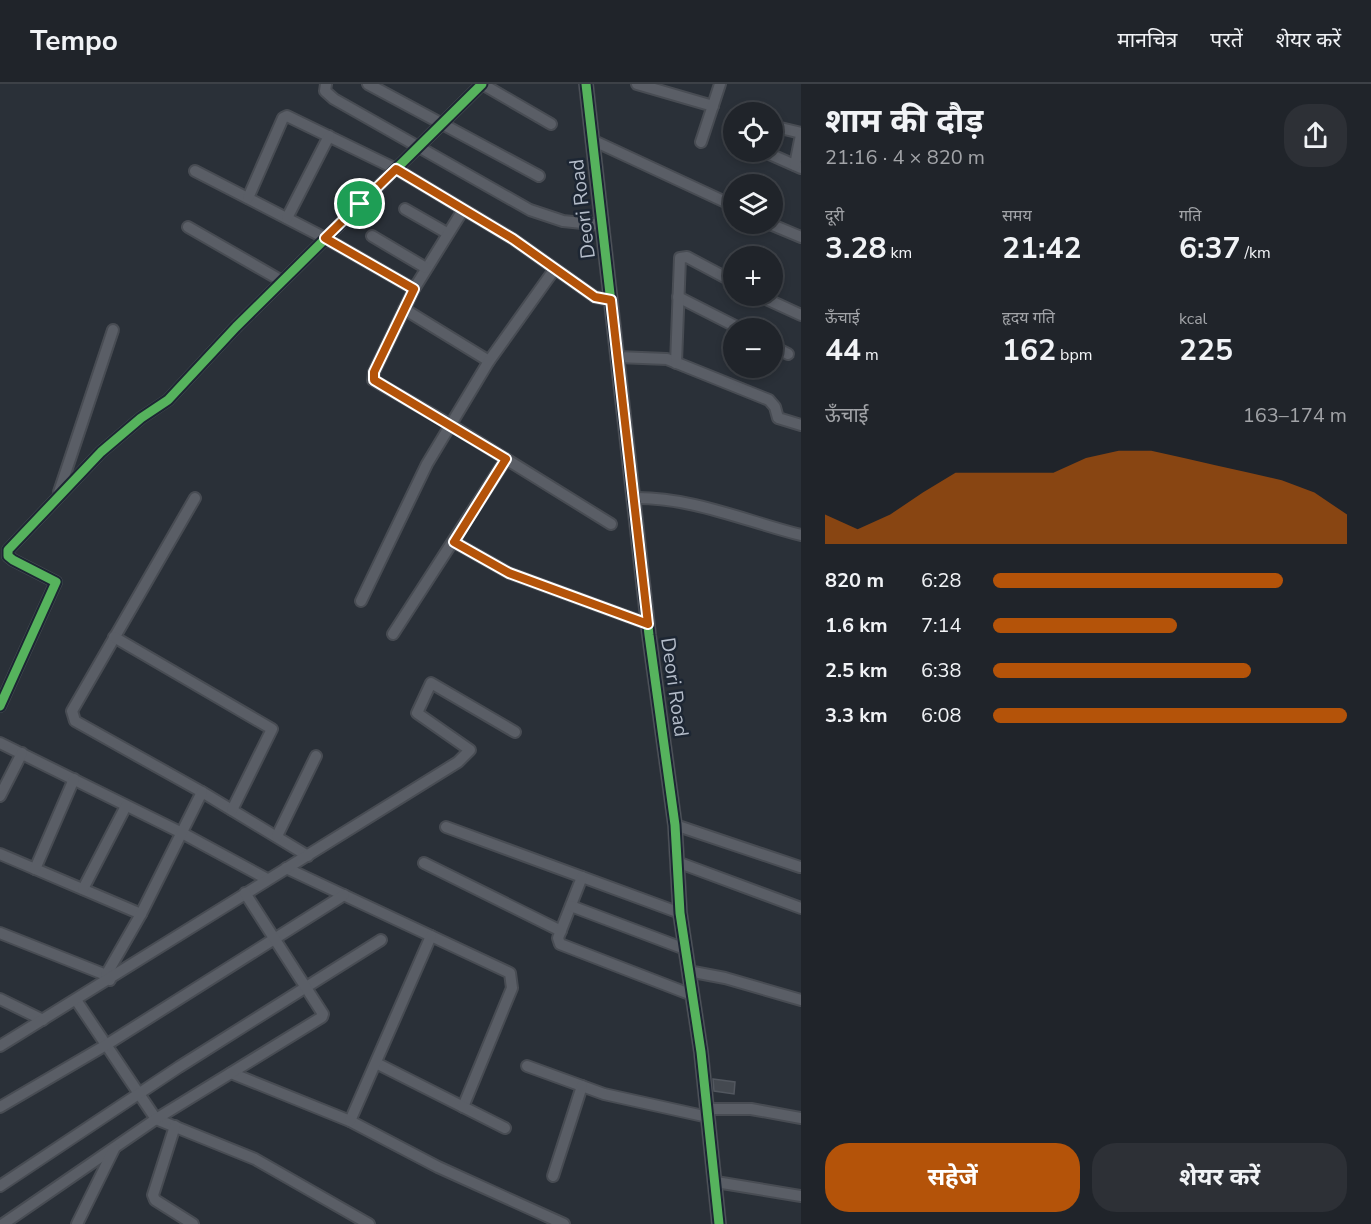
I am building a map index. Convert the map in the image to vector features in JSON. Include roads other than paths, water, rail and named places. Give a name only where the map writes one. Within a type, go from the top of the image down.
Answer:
[{"type":"street","points":[[326,84],[327,94],[530,210],[563,221],[602,225]]},
{"type":"street","points":[[368,84],[539,176]]},
{"type":"street","points":[[0,706],[56,582],[13,560],[7,553],[58,496],[112,442],[168,400],[282,281],[482,84],[552,124]]},
{"type":"street","name":"Deori Road","points":[[586,84],[648,624],[675,825],[680,913],[708,1113],[719,1224]]},
{"type":"street","points":[[637,84],[713,106]]},
{"type":"street","points":[[701,142],[720,84]]},
{"type":"street","points":[[248,198],[285,116],[396,169],[513,239],[595,297],[611,300]]},
{"type":"street","points":[[783,129],[801,134],[798,167],[783,160]]},
{"type":"street","points":[[287,218],[329,136]]},
{"type":"street","points":[[592,140],[723,201]]},
{"type":"street","points":[[195,171],[325,238],[414,289]]},
{"type":"street","points":[[405,209],[447,234]]},
{"type":"street","points":[[463,210],[414,289],[374,372],[374,380],[451,424],[611,524]]},
{"type":"street","points":[[188,227],[282,281]]},
{"type":"street","points":[[783,229],[801,237]]},
{"type":"street","points":[[372,236],[426,268]]},
{"type":"street","points":[[676,363],[678,261],[684,257],[723,276]]},
{"type":"street","points":[[361,601],[427,464],[489,361],[554,270]]},
{"type":"street","points":[[678,297],[723,320]]},
{"type":"street","points":[[782,306],[801,315]]},
{"type":"street","points":[[404,309],[489,361]]},
{"type":"street","points":[[58,496],[113,330]]},
{"type":"street","points":[[783,352],[788,354]]},
{"type":"street","points":[[617,357],[667,359],[769,400],[775,407],[778,418],[801,424]]},
{"type":"street","points":[[393,634],[506,459]]},
{"type":"street","points":[[634,498],[662,497],[698,504],[801,535]]},
{"type":"street","points":[[195,498],[72,711],[72,717],[75,721],[278,836],[308,856]]},
{"type":"street","points":[[454,542],[509,573],[648,624]]},
{"type":"street","points":[[114,637],[272,729],[232,810]]},
{"type":"street","points":[[0,1046],[458,762],[470,750],[417,713],[431,683],[515,732]]},
{"type":"street","points":[[0,743],[182,833],[267,879]]},
{"type":"street","points":[[0,796],[22,753]]},
{"type":"street","points":[[278,836],[316,756]]},
{"type":"street","points":[[35,869],[75,779]]},
{"type":"street","points":[[108,978],[202,792]]},
{"type":"street","points":[[83,889],[126,806]]},
{"type":"street","points":[[675,825],[800,867]]},
{"type":"street","points":[[446,827],[680,913]]},
{"type":"street","points":[[0,854],[141,914]]},
{"type":"street","points":[[677,862],[801,908]]},
{"type":"street","points":[[424,863],[561,931]]},
{"type":"street","points":[[286,868],[510,973],[512,988],[464,1107]]},
{"type":"street","points":[[582,877],[558,938],[561,946],[692,995]]},
{"type":"street","points":[[3,1224],[156,1119],[322,1017],[307,988],[245,893]]},
{"type":"street","points":[[0,1107],[106,1045],[344,895]]},
{"type":"street","points":[[571,906],[685,949]]},
{"type":"street","points":[[0,933],[108,978]]},
{"type":"street","points":[[350,1121],[431,936]]},
{"type":"street","points":[[0,1186],[381,940]]},
{"type":"street","points":[[688,971],[725,978],[801,1000]]},
{"type":"street","points":[[0,999],[43,1020]]},
{"type":"street","points":[[76,1000],[156,1119],[255,1159],[369,1224]]},
{"type":"street","points":[[376,1063],[506,1128]]},
{"type":"street","points":[[527,1066],[604,1094],[708,1113],[751,1110],[801,1118]]},
{"type":"street","points":[[231,1073],[350,1121],[438,1167],[564,1224]]},
{"type":"street","points":[[553,1176],[582,1086]]},
{"type":"street","points":[[175,1126],[153,1196],[193,1224]]},
{"type":"street","points":[[77,1224],[114,1149]]},
{"type":"street","points":[[716,1182],[801,1196]]}]
